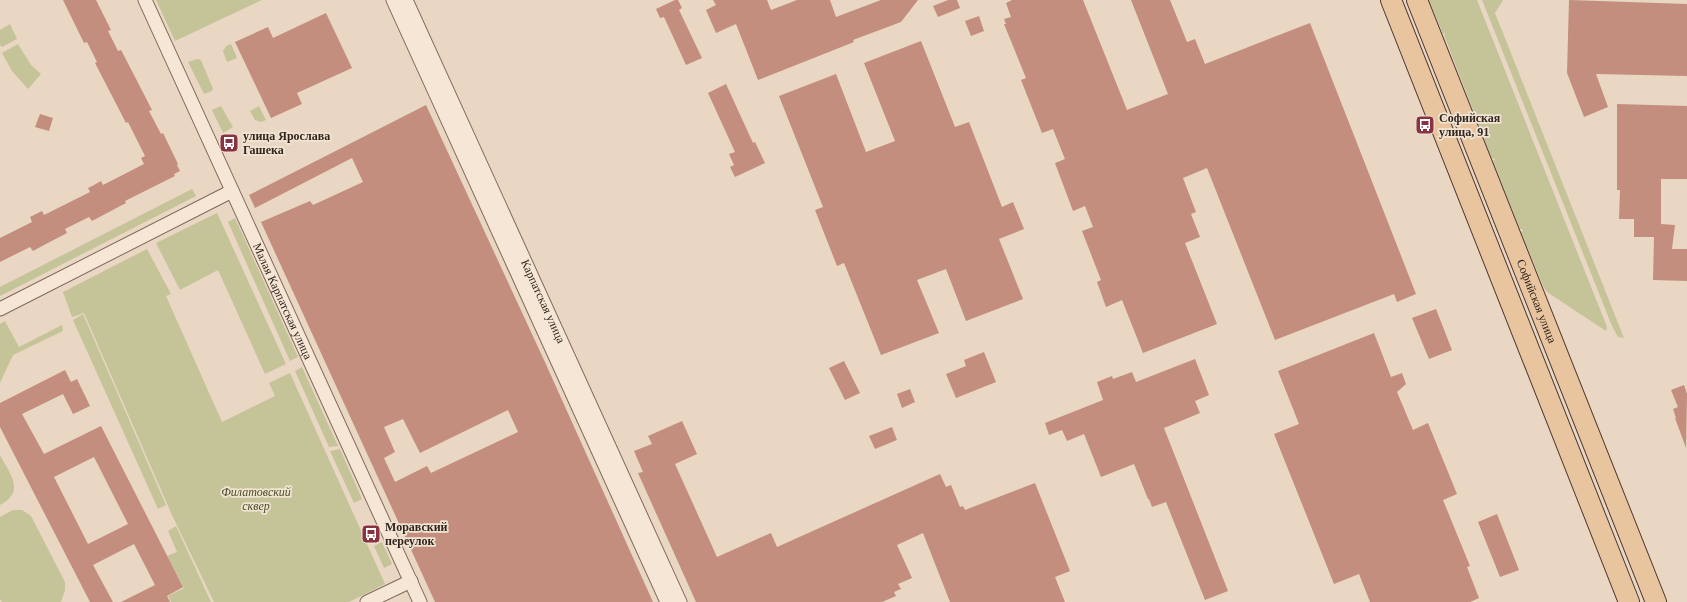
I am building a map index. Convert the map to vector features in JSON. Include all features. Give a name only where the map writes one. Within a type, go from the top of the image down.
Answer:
[{"type":"main road","name":"Софийская улица","points":[[1391,0],[1629,602]]},
{"type":"main road","name":"Софийская улица","points":[[1417,0],[1656,602]]},
{"type":"street","name":"Малая Карпатская улица","points":[[145,0],[420,602]]},
{"type":"street","name":"Карпатская улица","points":[[393,0],[666,602]]},
{"type":"street","name":"Карпатская улица","points":[[406,0],[680,602]]},
{"type":"street","points":[[0,309],[232,191]]},
{"type":"street","points":[[367,602],[411,581]]},
{"type":"green space","points":[[156,0],[262,0],[175,41]]},
{"type":"green space","points":[[1429,0],[1477,0],[1607,327],[1606,331],[1547,292],[1544,288],[1521,232],[1523,231],[1520,229],[1493,161],[1495,160],[1494,158],[1492,159],[1444,35],[1445,33],[1443,34]]},
{"type":"green space","points":[[1482,0],[1503,0],[1495,13],[1624,338],[1618,337],[1612,326]]},
{"type":"green space","points":[[10,24],[17,39],[2,47],[0,45],[0,30]]},
{"type":"green space","points":[[18,44],[31,65],[41,74],[28,89],[12,71],[2,53]]},
{"type":"green space","points":[[231,44],[237,58],[227,62],[223,51],[226,46]]},
{"type":"green space","points":[[197,59],[201,60],[213,89],[212,91],[204,94],[188,62]]},
{"type":"green space","points":[[221,106],[233,127],[223,133],[212,110]]},
{"type":"green space","points":[[259,106],[266,120],[261,122],[255,120],[250,111]]},
{"type":"green space","points":[[192,189],[196,196],[0,296],[0,287]]},
{"type":"green space","points":[[217,213],[286,364],[265,374],[218,270],[180,290],[156,243]]},
{"type":"green space","points":[[235,218],[298,357],[290,361],[228,222]]},
{"type":"green space","name":"Филатовский сквер","points":[[147,249],[171,294],[166,296],[222,422],[275,396],[269,383],[290,373],[385,584],[349,602],[214,602],[172,515],[84,313],[72,317],[63,292]]},
{"type":"green space","points":[[83,314],[166,505],[158,509],[73,320]]},
{"type":"green space","points":[[5,321],[19,347],[62,325],[63,331],[13,355],[0,383],[0,324]]},
{"type":"green space","points":[[302,367],[338,446],[329,447],[295,371]]},
{"type":"green space","points":[[340,449],[362,499],[354,503],[330,451]]},
{"type":"green space","points":[[0,455],[14,482],[14,488],[8,500],[0,505]]},
{"type":"green space","points":[[13,510],[22,510],[31,516],[65,582],[65,590],[61,602],[2,602],[0,599],[0,517]]},
{"type":"green space","points":[[176,526],[211,602],[171,602],[168,596],[184,588],[167,556],[177,552],[168,531]]},
{"type":"green space","points":[[382,542],[392,564],[384,568],[374,546]]},
{"type":"building","points":[[63,0],[96,0],[111,30],[108,31],[118,51],[121,50],[133,73],[152,110],[149,111],[161,134],[163,133],[180,171],[174,174],[175,176],[125,201],[126,203],[92,221],[89,217],[65,229],[67,233],[33,251],[30,247],[0,262],[0,238],[32,222],[30,217],[42,211],[44,215],[90,192],[88,188],[101,181],[103,185],[144,164],[141,158],[145,156],[95,63],[97,62],[87,42],[84,43]]},
{"type":"building","points":[[678,0],[682,8],[679,10],[702,58],[686,65],[664,17],[660,18],[656,9]]},
{"type":"building","points":[[713,0],[767,0],[771,10],[797,0],[830,0],[836,17],[881,0],[918,0],[901,22],[853,40],[854,42],[758,80],[736,24],[716,33],[706,10],[716,5]]},
{"type":"building","points":[[948,0],[957,0],[960,8],[938,17],[933,6]]},
{"type":"building","points":[[1012,0],[1083,0],[1127,110],[1168,94],[1131,0],[1170,0],[1187,42],[1195,39],[1205,64],[1310,23],[1416,294],[1397,302],[1394,294],[1275,340],[1207,168],[1183,178],[1196,212],[1191,214],[1200,237],[1185,243],[1217,324],[1143,353],[1122,300],[1106,307],[1097,282],[1101,280],[1082,231],[1093,227],[1085,206],[1073,211],[1055,163],[1065,159],[1053,129],[1042,133],[1021,80],[1026,78],[1004,24],[1006,24],[1004,19],[1011,17],[1006,3]]},
{"type":"building","points":[[1569,0],[1687,4],[1687,76],[1596,74],[1608,107],[1584,117],[1567,73]]},
{"type":"building","points":[[326,13],[352,68],[297,93],[302,104],[271,118],[235,42],[268,27],[273,38]]},
{"type":"building","points":[[979,16],[984,31],[971,36],[965,21]]},
{"type":"building","points":[[921,41],[955,127],[969,122],[1002,207],[1013,202],[1024,229],[999,239],[1023,299],[966,321],[946,269],[917,280],[939,333],[881,355],[844,263],[837,266],[815,210],[823,207],[779,96],[836,74],[866,152],[895,141],[864,63]]},
{"type":"building","points":[[726,84],[753,143],[755,142],[765,163],[735,177],[730,167],[734,165],[729,154],[735,152],[708,93]]},
{"type":"building","points":[[1617,104],[1687,106],[1687,179],[1661,179],[1661,224],[1675,225],[1672,249],[1687,249],[1687,281],[1653,280],[1654,237],[1634,237],[1634,219],[1619,219],[1620,190],[1617,190]]},
{"type":"building","points":[[426,105],[544,360],[653,602],[435,602],[261,222],[310,201],[313,205],[363,182],[352,158],[255,208],[249,195]],"holes":[[[508,410],[518,432],[431,473],[427,466],[395,482],[384,458],[395,452],[384,427],[403,419],[420,453]]]},
{"type":"building","points":[[40,114],[53,118],[49,131],[35,127]]},
{"type":"building","points":[[1436,309],[1452,350],[1429,359],[1412,318]]},
{"type":"building","points":[[1374,333],[1391,377],[1402,373],[1406,384],[1397,392],[1413,430],[1428,423],[1457,494],[1443,500],[1470,566],[1467,567],[1479,598],[1470,602],[1370,602],[1359,574],[1334,584],[1274,434],[1299,424],[1278,371]]},
{"type":"building","points":[[984,352],[996,382],[956,398],[946,374],[966,366],[964,360]]},
{"type":"building","points":[[1195,359],[1209,395],[1195,401],[1200,413],[1164,428],[1228,591],[1205,600],[1166,502],[1152,507],[1134,464],[1101,477],[1084,434],[1067,441],[1062,430],[1049,435],[1045,423],[1103,400],[1097,382],[1112,376],[1113,379],[1132,372],[1136,382]]},
{"type":"building","points":[[844,361],[860,393],[845,400],[829,368]]},
{"type":"building","points":[[65,370],[71,382],[77,379],[90,406],[73,414],[63,394],[22,414],[44,454],[101,426],[183,587],[167,596],[170,602],[121,602],[155,585],[134,544],[93,565],[113,602],[90,602],[0,427],[0,403]],"holes":[[[94,457],[128,524],[88,544],[54,477]]]},
{"type":"building","points":[[1684,385],[1687,394],[1686,448],[1675,418],[1673,409],[1678,407],[1671,390]]},
{"type":"building","points":[[910,389],[915,402],[902,408],[897,394]]},
{"type":"building","points":[[682,421],[697,454],[675,464],[717,557],[771,533],[777,547],[940,474],[946,487],[951,485],[960,507],[963,506],[965,510],[1035,483],[1070,571],[1055,577],[1065,602],[950,602],[923,533],[897,545],[912,578],[898,584],[901,589],[894,592],[896,596],[882,602],[696,602],[638,473],[643,472],[634,451],[652,444],[648,436]]},
{"type":"building","points":[[892,427],[897,440],[875,449],[869,436]]},
{"type":"building","points":[[1497,514],[1519,570],[1500,577],[1478,522]]},
{"type":"place","name":"Софийская улица, 91","points":[[1425,125]]},
{"type":"place","name":"улица Ярослава Гашека","points":[[229,143]]},
{"type":"place","name":"Моравский переулок","points":[[371,534]]}]
